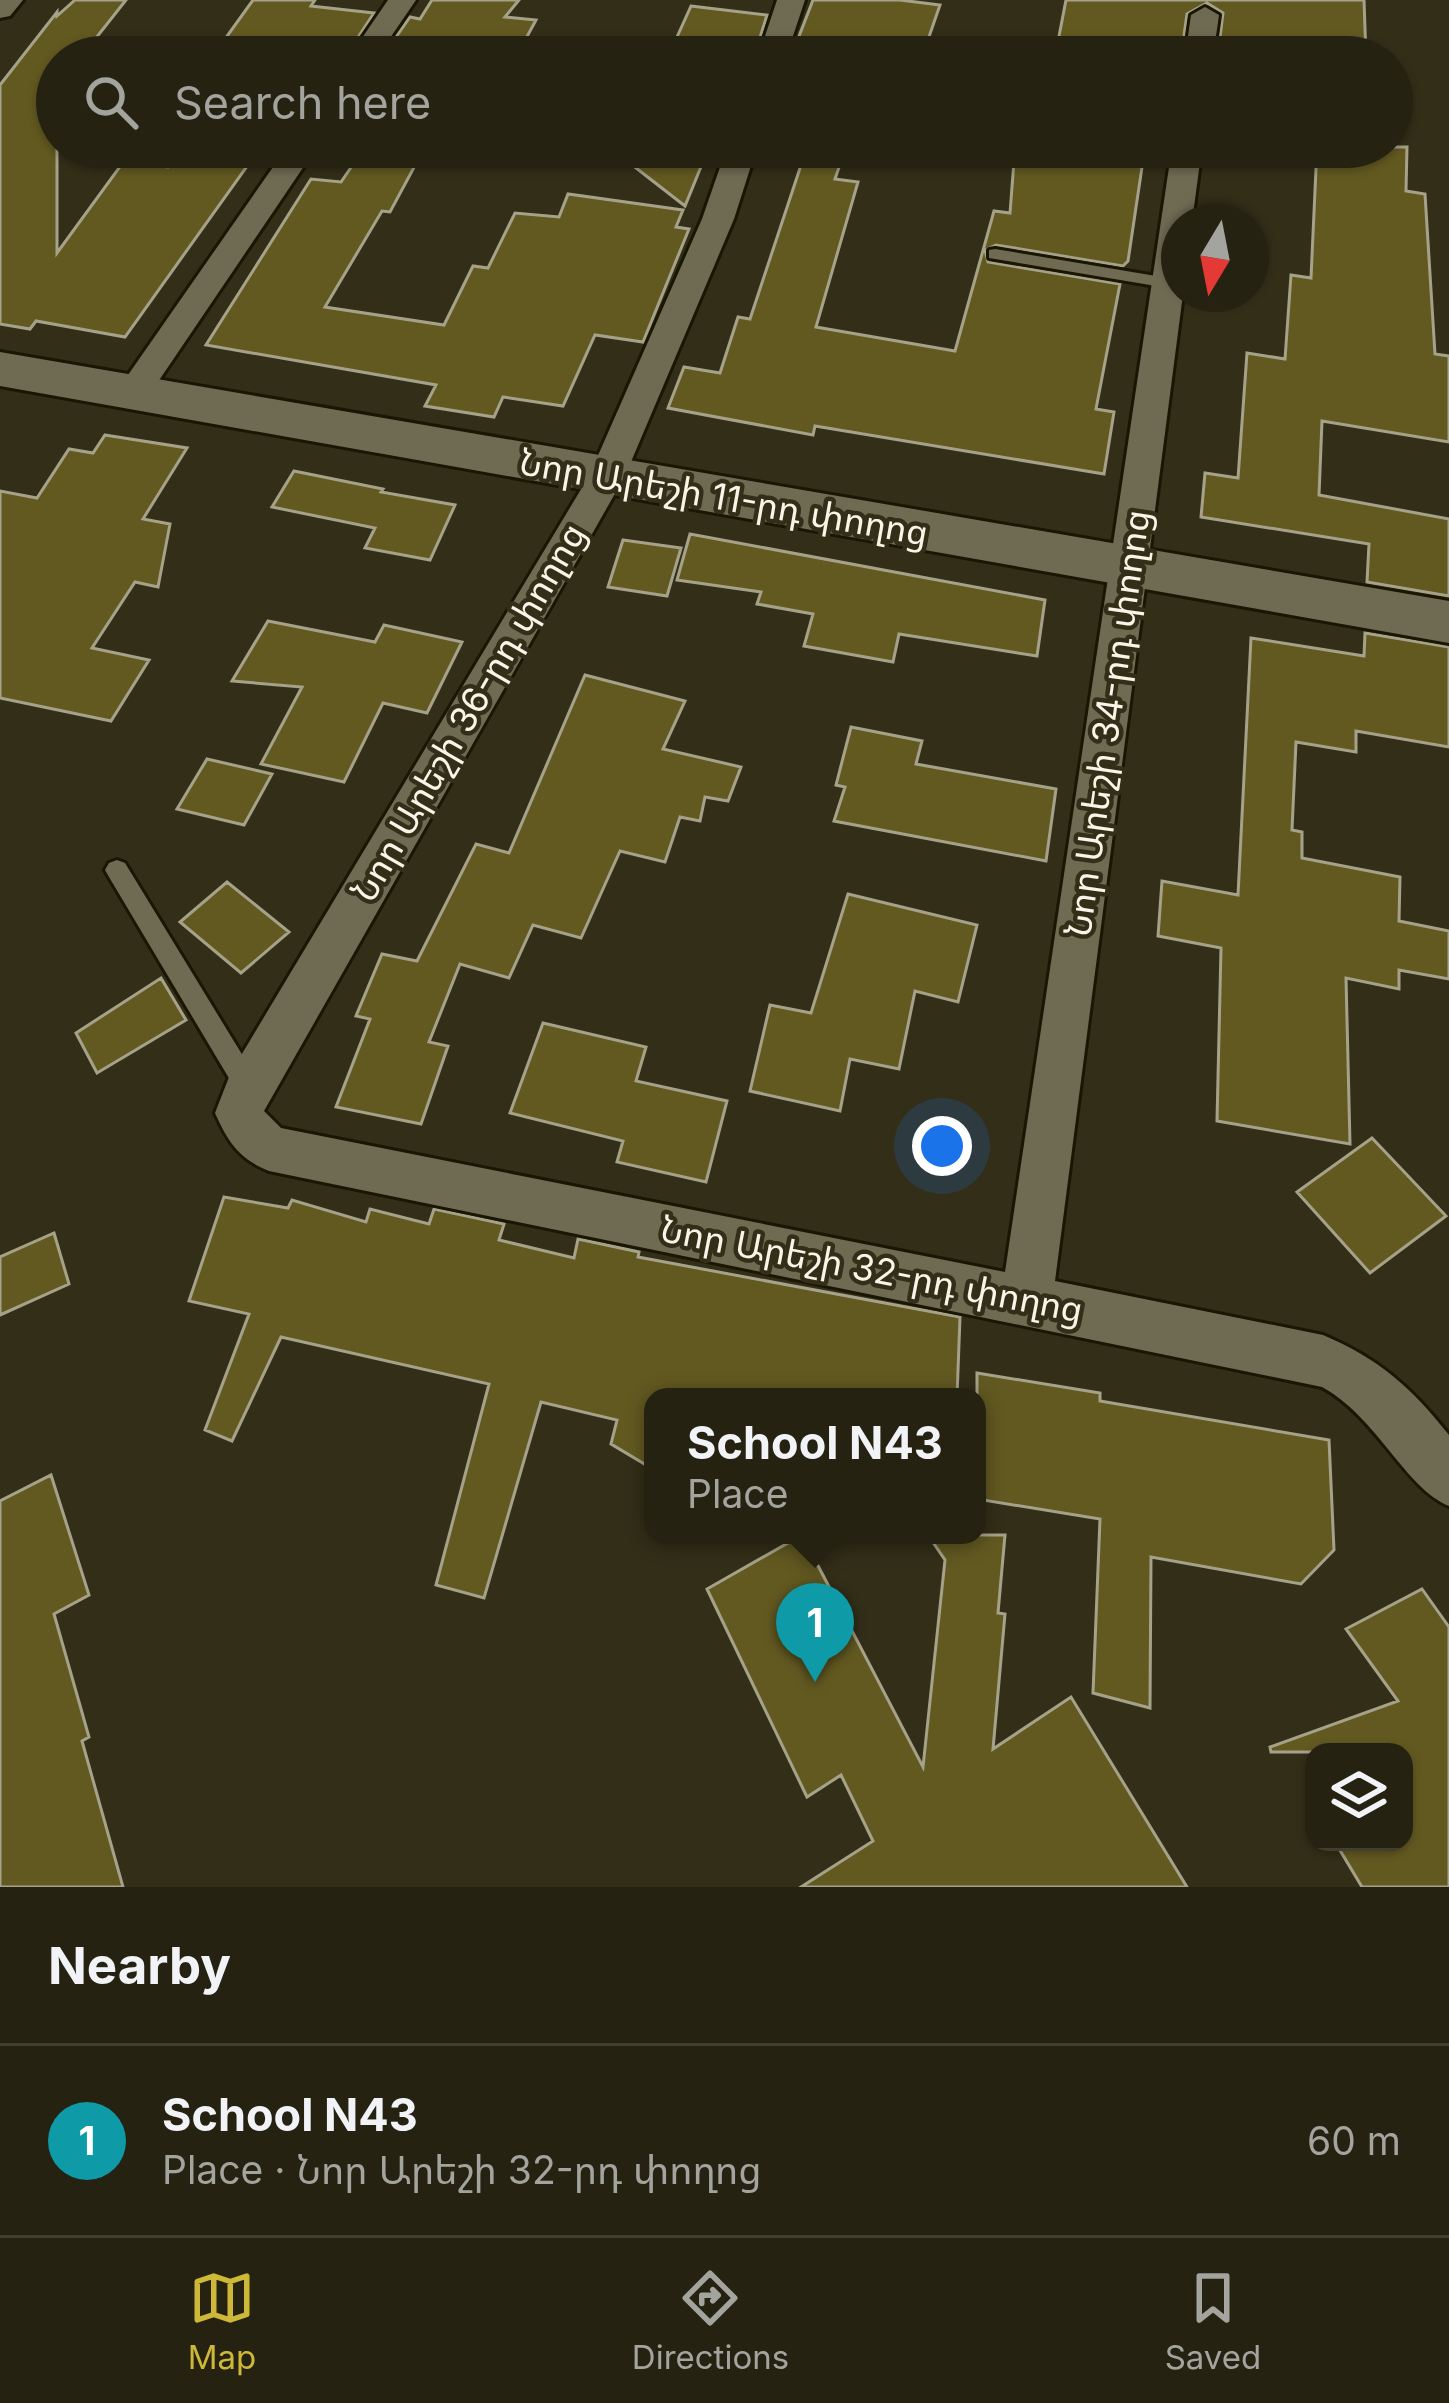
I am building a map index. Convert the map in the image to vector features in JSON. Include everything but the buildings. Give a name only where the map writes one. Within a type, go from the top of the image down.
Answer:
[{"type":"street","points":[[0,10],[10,0]]},
{"type":"street","points":[[377,36],[402,0]]},
{"type":"street","points":[[779,36],[790,0]]},
{"type":"street","points":[[1202,36],[1205,15]]},
{"type":"street","points":[[133,393],[288,168]]},
{"type":"street","name":"Նոր Արեշի 36-րդ փողոց","points":[[249,1110],[607,476],[718,219],[735,168]]},
{"type":"street","name":"Նոր Արեշի 34-րդ փողոց","points":[[1179,204],[1184,168]]},
{"type":"street","name":"Նոր Արեշի 34-րդ փողոց","points":[[1027,1299],[1164,312]]},
{"type":"street","name":"Նոր Արեշի 11-րդ փողոց","points":[[0,369],[1449,622]]},
{"type":"street","name":"Նոր Արեշի 32-րդ փողոց","points":[[249,1110],[269,1148],[1323,1361],[1355,1372],[1381,1394],[1449,1479]]},
{"type":"lane","points":[[995,254],[1161,282]]},
{"type":"lane","points":[[118,870],[249,1110]]},
{"type":"place","name":"School N43","points":[[815,1682]]}]
